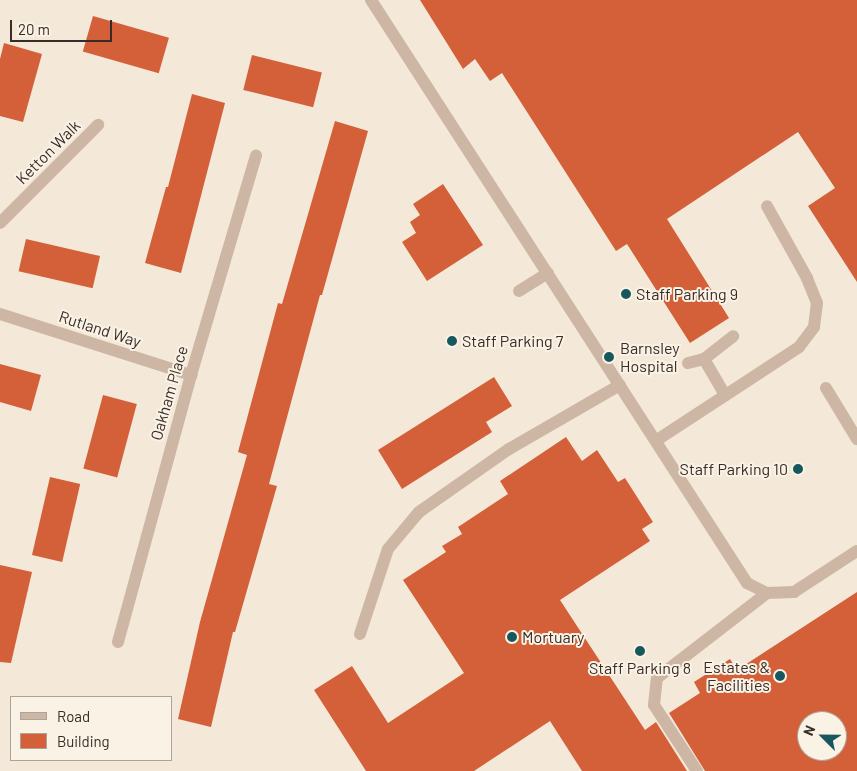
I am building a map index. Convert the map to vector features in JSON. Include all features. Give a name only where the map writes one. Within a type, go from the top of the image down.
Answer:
[{"type":"street","points":[[371,0],[747,582],[767,593],[794,592],[857,551]]},
{"type":"street","name":"Ketton Walk","points":[[0,223],[98,125]]},
{"type":"street","name":"Oakham Place","points":[[118,642],[190,375],[256,155]]},
{"type":"street","points":[[656,440],[799,347],[814,327],[816,303],[807,278],[767,206]]},
{"type":"street","points":[[520,291],[548,273]]},
{"type":"street","name":"Rutland Way","points":[[0,314],[190,375]]},
{"type":"street","points":[[688,363],[704,359],[733,336]]},
{"type":"street","points":[[704,359],[725,395]]},
{"type":"street","points":[[360,634],[388,549],[419,512],[509,449],[620,385]]},
{"type":"street","points":[[826,388],[857,439]]},
{"type":"street","points":[[697,771],[654,705],[657,678],[767,593]]},
{"type":"building","points":[[420,0],[857,0],[857,282],[808,206],[835,188],[798,132],[667,219],[729,318],[690,343],[627,244],[616,251],[502,73],[490,81],[475,59],[463,69]]},
{"type":"building","points":[[93,16],[169,38],[159,73],[83,52]]},
{"type":"building","points":[[4,43],[42,54],[23,122],[0,116],[0,59]]},
{"type":"building","points":[[252,55],[322,72],[313,107],[243,90]]},
{"type":"building","points":[[192,94],[225,103],[181,273],[145,263],[166,187],[168,187]]},
{"type":"building","points":[[335,121],[368,131],[322,295],[320,295],[269,484],[277,486],[235,632],[233,632],[211,727],[178,719],[200,622],[247,455],[238,452],[278,303],[282,304]]},
{"type":"building","points":[[443,184],[483,245],[427,281],[402,242],[416,233],[410,222],[420,215],[413,204]]},
{"type":"building","points":[[26,239],[100,256],[93,288],[19,271]]},
{"type":"building","points":[[0,364],[41,375],[31,411],[0,402]]},
{"type":"building","points":[[494,377],[512,406],[486,422],[492,432],[402,489],[378,450]]},
{"type":"building","points":[[103,395],[137,404],[117,477],[83,468]]},
{"type":"building","name":"Mortuary","points":[[566,437],[582,461],[597,450],[618,482],[625,478],[653,522],[642,529],[650,541],[560,600],[645,730],[656,722],[687,771],[582,771],[550,721],[474,771],[366,771],[314,690],[352,666],[388,723],[464,673],[403,580],[446,552],[442,546],[462,534],[458,527],[508,494],[500,481]]},
{"type":"building","points":[[50,477],[80,484],[62,562],[32,555]]},
{"type":"building","points":[[0,565],[32,572],[11,663],[0,662]]},
{"type":"building","name":"Estates & Facilities","points":[[857,592],[857,771],[705,771],[669,713],[700,693],[694,682],[730,659],[737,670]]},
{"type":"place","name":"Staff Parking 9","points":[[626,294]]},
{"type":"place","name":"Staff Parking 7","points":[[452,341]]},
{"type":"place","name":"Barnsley Hospital","points":[[609,357]]},
{"type":"place","name":"Staff Parking 10","points":[[798,469]]},
{"type":"place","name":"Mortuary","points":[[512,637]]},
{"type":"place","name":"Staff Parking 8","points":[[640,651]]},
{"type":"place","name":"Estates & Facilities","points":[[780,676]]}]
